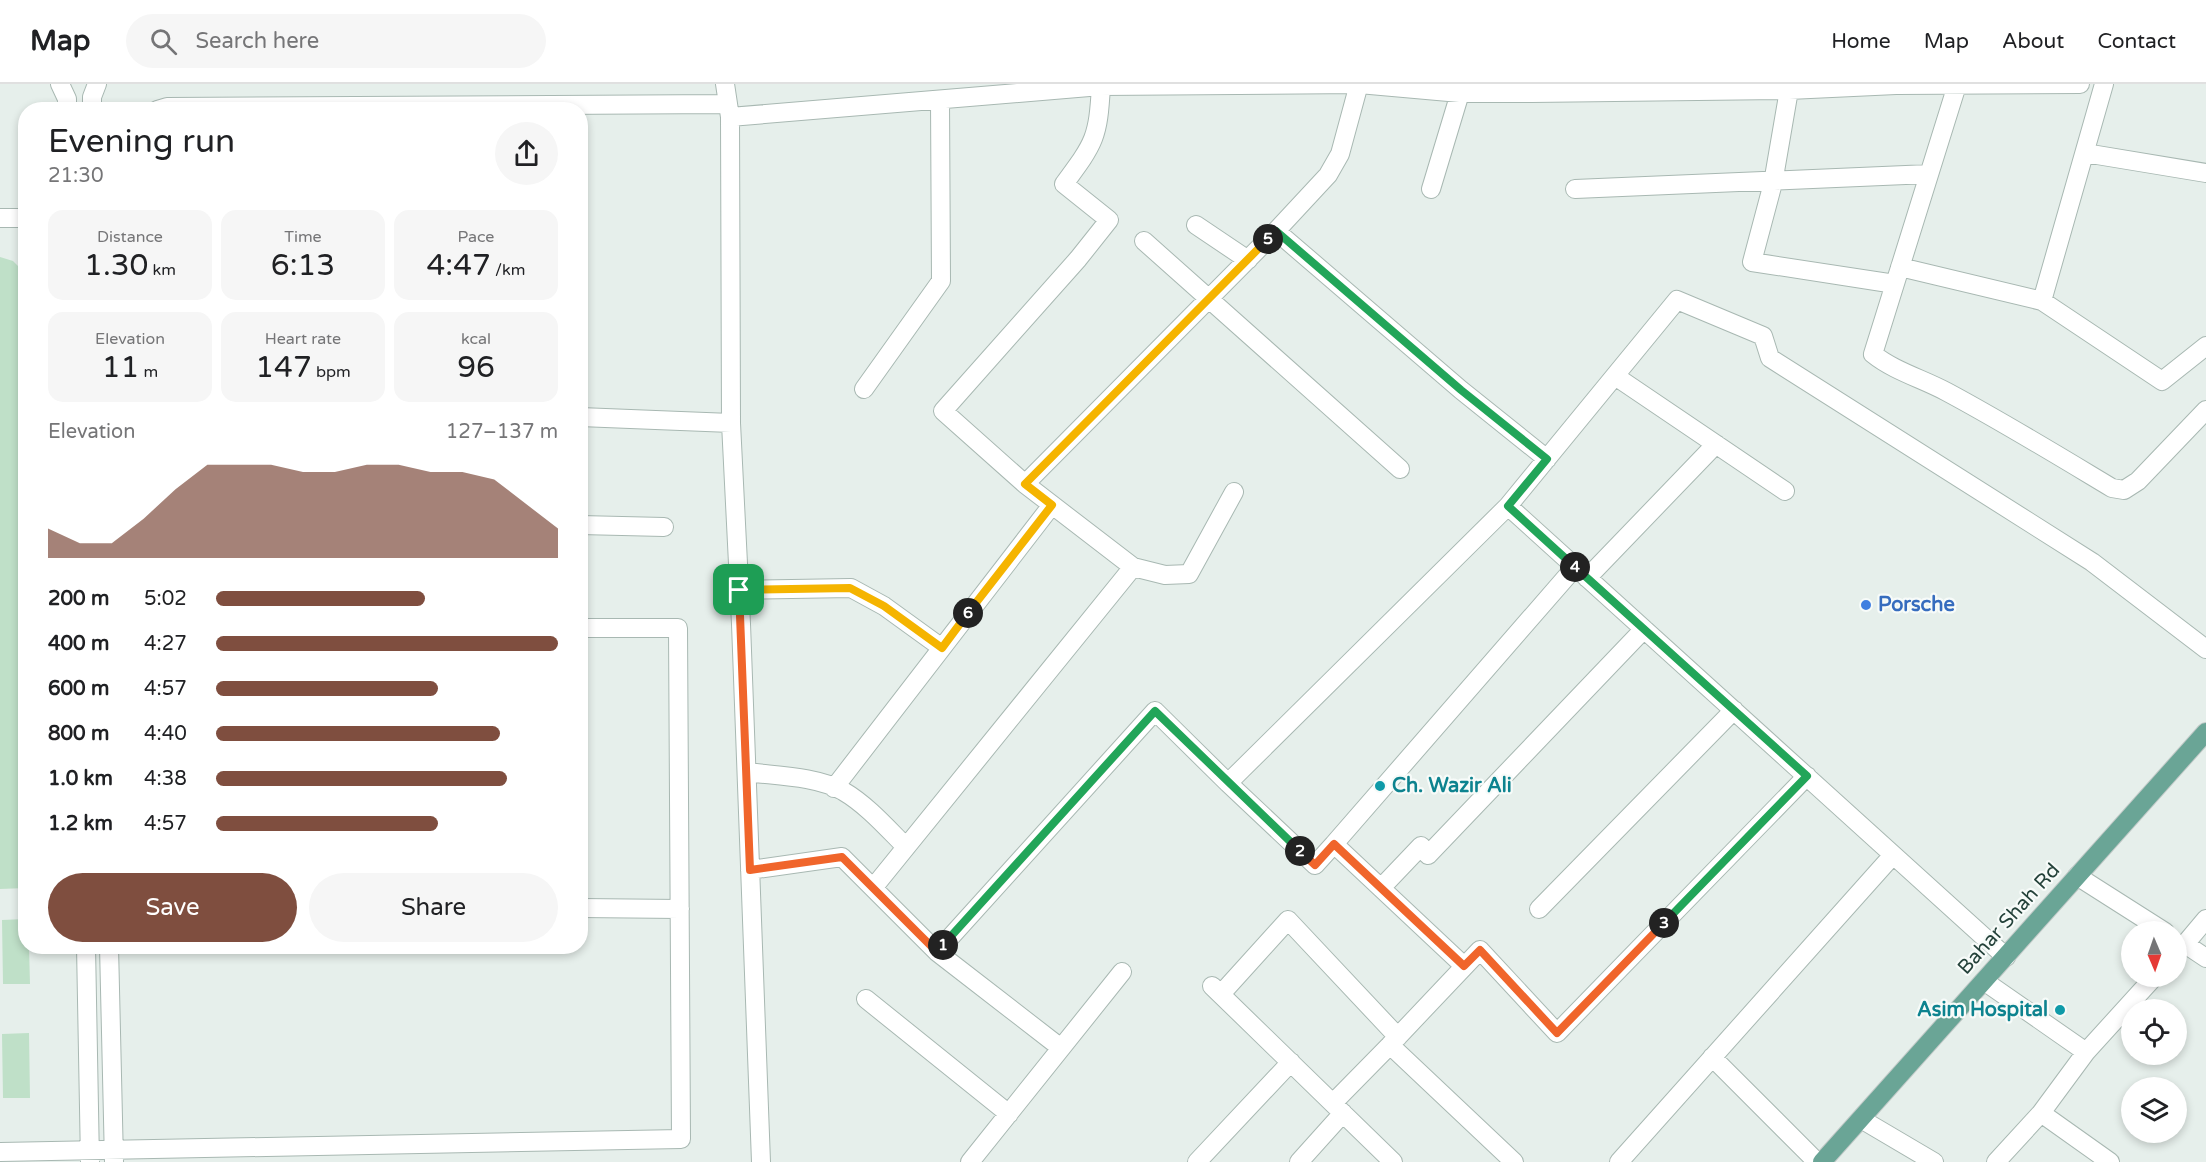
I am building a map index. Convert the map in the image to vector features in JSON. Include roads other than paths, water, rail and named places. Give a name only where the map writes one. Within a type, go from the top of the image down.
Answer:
[{"type":"main road","name":"Bahar Shah Rd","points":[[1822,1162],[2206,732]]},
{"type":"street","points":[[60,84],[67,102]]},
{"type":"street","points":[[92,102],[97,84]]},
{"type":"street","points":[[725,84],[728,111],[731,423],[747,772],[761,1162]]},
{"type":"street","points":[[588,109],[728,111],[940,100],[1101,86],[1359,84],[1460,93],[2080,84]]},
{"type":"street","points":[[1025,484],[1248,260],[1328,175],[1340,154],[1359,84]]},
{"type":"street","points":[[2042,301],[2104,84]]},
{"type":"street","points":[[1957,85],[1873,354],[1882,362],[1930,382],[1984,412],[2112,488],[2124,490],[2138,481],[2206,410]]},
{"type":"street","points":[[1101,86],[1098,129],[1091,147],[1064,184],[1109,220],[1078,259],[943,411],[1025,484],[1133,567],[1166,575],[1189,574],[1234,492]]},
{"type":"street","points":[[1789,90],[1773,183],[1752,262],[1898,276],[2042,301],[2162,381],[2206,346]]},
{"type":"street","points":[[1431,189],[1460,93]]},
{"type":"street","points":[[864,388],[941,281],[940,100]]},
{"type":"street","points":[[2085,153],[2206,172]]},
{"type":"street","points":[[1575,189],[1773,183],[1929,174]]},
{"type":"street","points":[[0,218],[18,218]]},
{"type":"street","points":[[1196,225],[1248,260]]},
{"type":"street","points":[[1276,231],[1461,390],[1547,459]]},
{"type":"street","points":[[1144,241],[1400,469]]},
{"type":"street","points":[[1228,783],[1508,506],[1677,300],[1763,336],[1770,358],[2092,562],[2206,649]]},
{"type":"street","points":[[1615,376],[1785,490]]},
{"type":"street","points":[[588,417],[731,423]]},
{"type":"street","points":[[937,952],[1155,711],[1315,865],[1581,572],[1716,444]]},
{"type":"street","points":[[834,788],[1052,505]]},
{"type":"street","points":[[1508,506],[2006,957]]},
{"type":"street","points":[[588,525],[664,527]]},
{"type":"street","points":[[873,888],[1133,567]]},
{"type":"street","points":[[739,590],[850,588],[884,606],[942,648]]},
{"type":"street","points":[[0,1152],[113,1156],[681,1139],[678,628],[588,628]]},
{"type":"street","points":[[1381,888],[1421,846],[1428,855],[1644,629]]},
{"type":"street","points":[[1539,909],[1734,710]]},
{"type":"street","points":[[747,772],[824,783],[873,814],[906,847]]},
{"type":"street","points":[[1299,1162],[1338,1108],[1394,1041],[1480,950],[1557,1033],[1807,776]]},
{"type":"street","points":[[1334,844],[1464,966]]},
{"type":"street","points":[[1618,1162],[1893,855]]},
{"type":"street","points":[[750,870],[842,857],[937,952],[1061,1048]]},
{"type":"street","points":[[2078,876],[2148,921]]},
{"type":"street","points":[[588,909],[680,909]]},
{"type":"street","points":[[2187,937],[2206,919]]},
{"type":"street","points":[[1393,1162],[1217,990],[1288,920],[1394,1041],[1514,1162]]},
{"type":"street","points":[[2187,949],[2206,958]]},
{"type":"street","points":[[86,954],[90,1156]]},
{"type":"street","points":[[109,954],[113,1156]]},
{"type":"street","points":[[970,1162],[1122,972]]},
{"type":"street","points":[[1984,981],[2086,1052]]},
{"type":"street","points":[[1996,1162],[2041,1113],[2086,1052],[2145,987]]},
{"type":"street","points":[[866,999],[1009,1114]]},
{"type":"street","points":[[1712,1058],[1817,1162]]},
{"type":"street","points":[[1197,1162],[1291,1062]]},
{"type":"street","points":[[2041,1113],[2110,1162]]},
{"type":"street","points":[[1861,1119],[1934,1162]]},
{"type":"place","name":"Porsche","points":[[1866,605]]},
{"type":"place","name":"Ch. Wazir Ali","points":[[1380,786]]},
{"type":"place","name":"Asim Hospital","points":[[2060,1010]]}]
